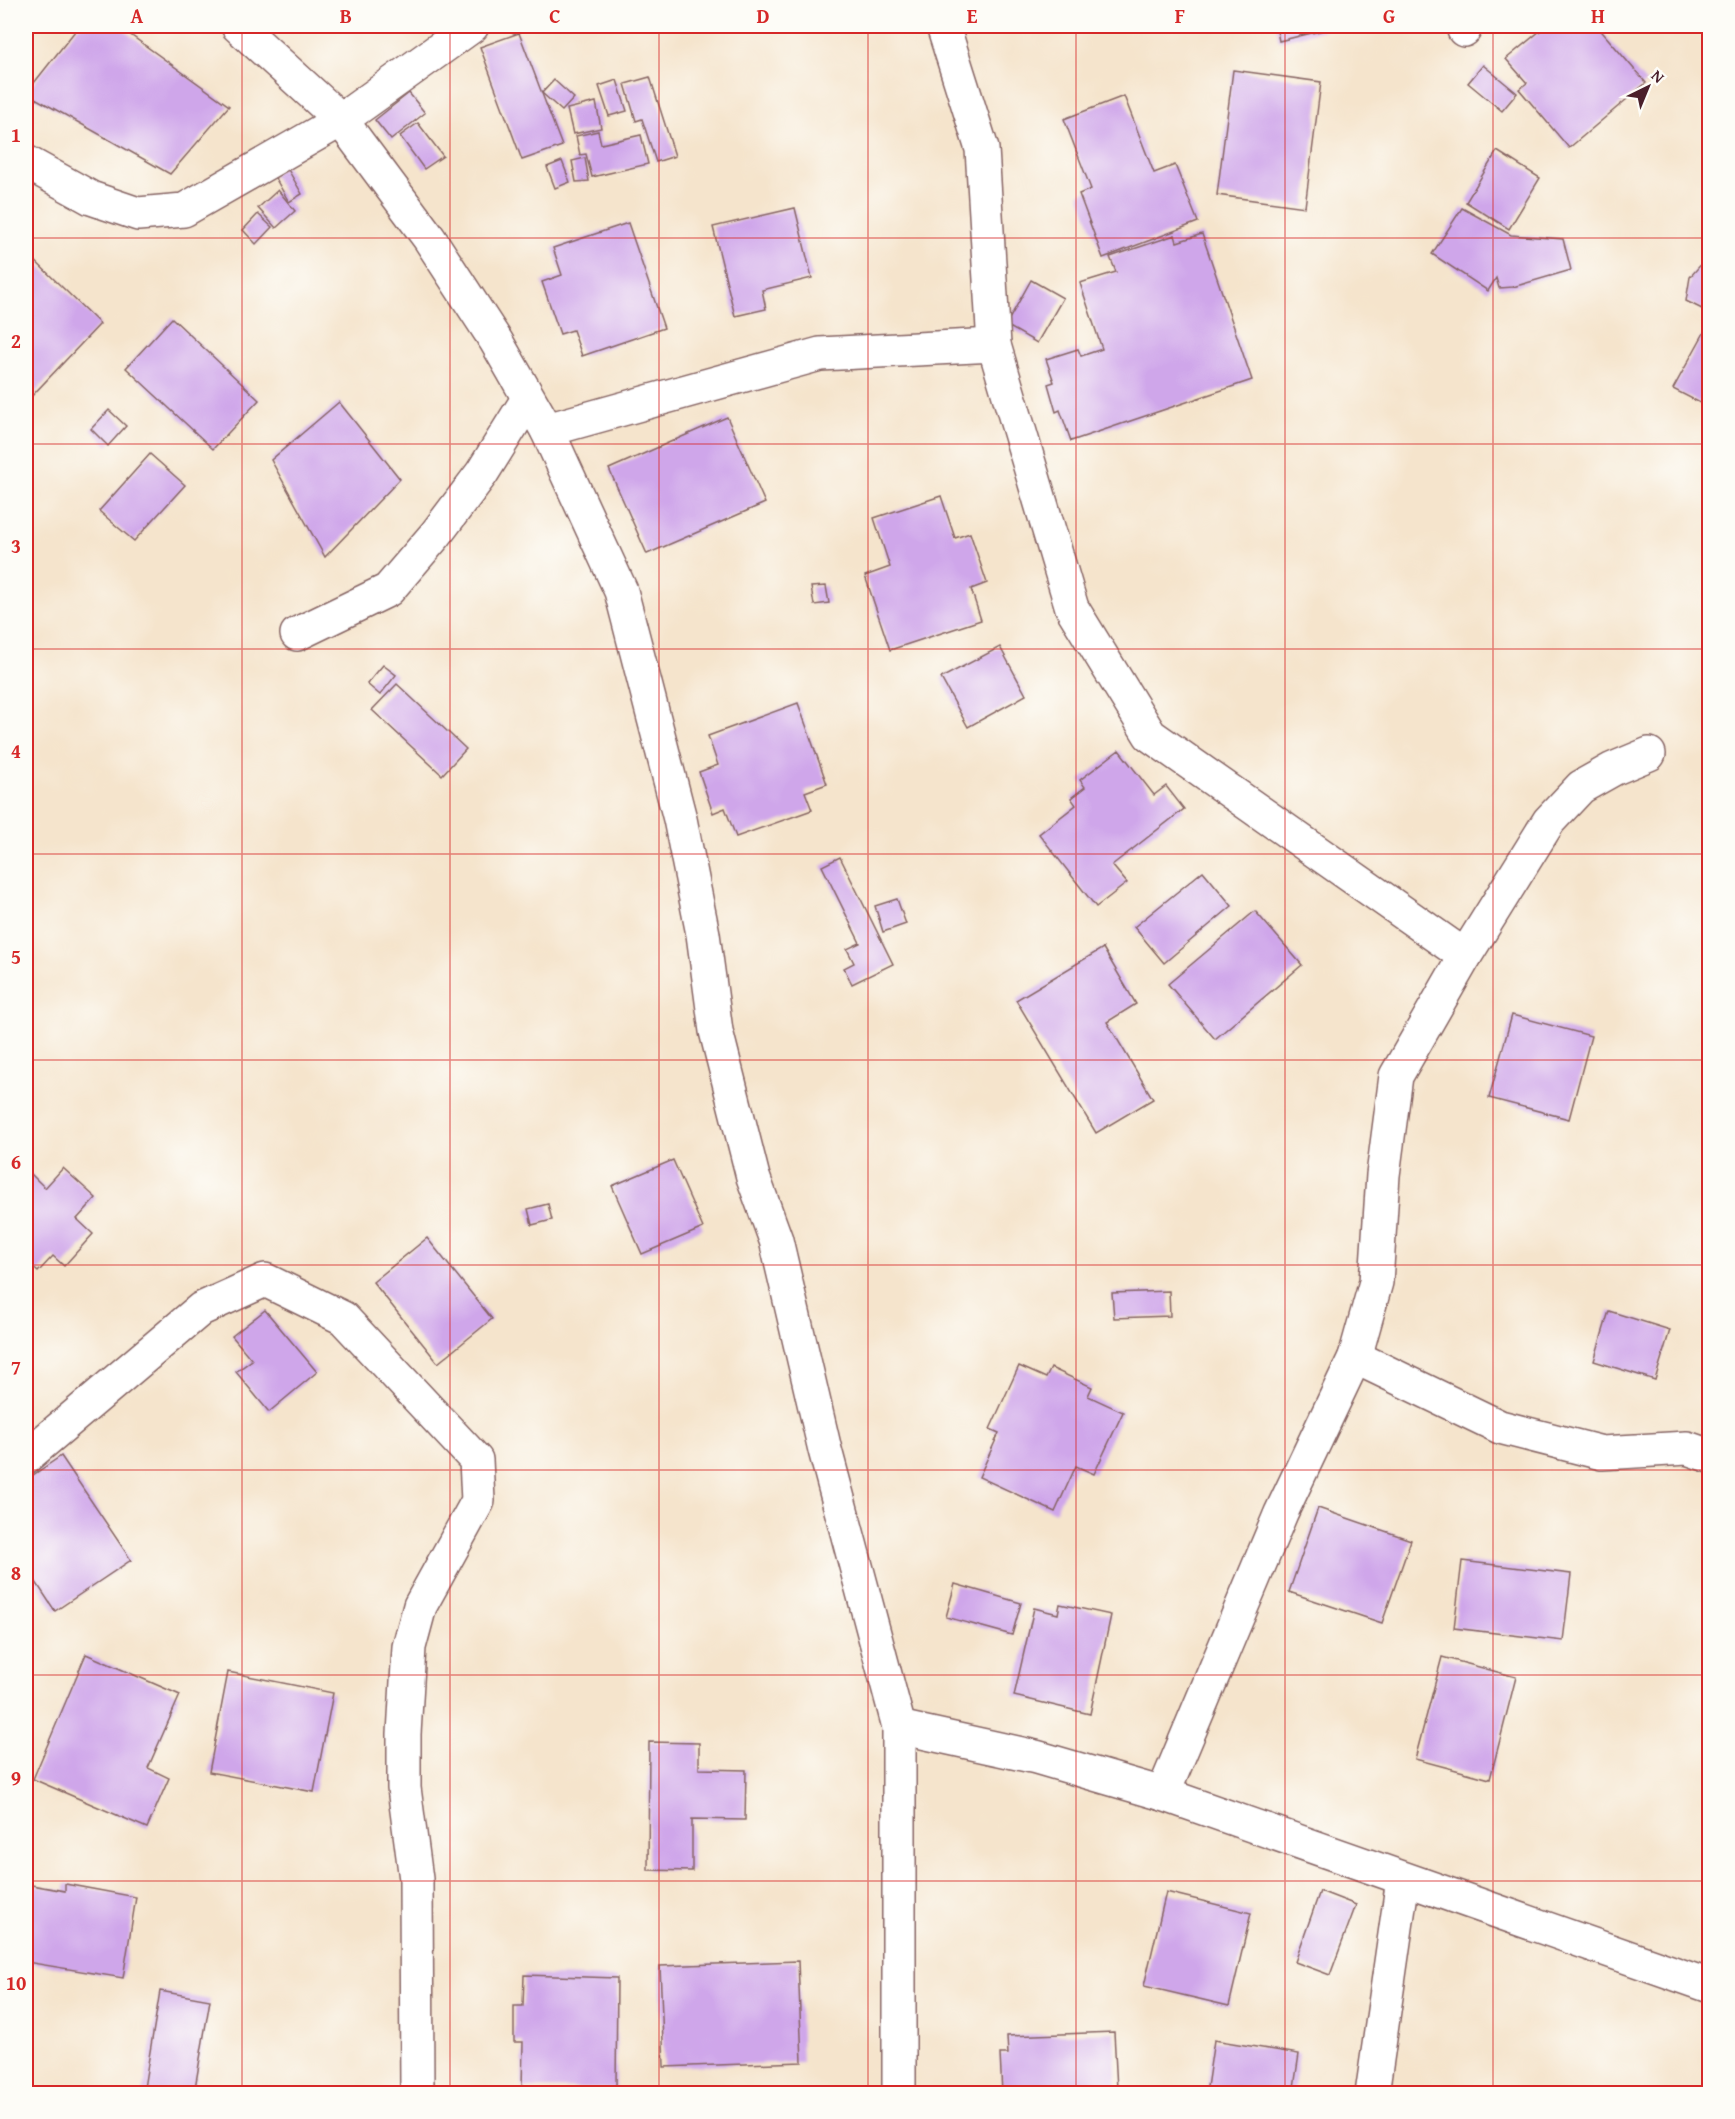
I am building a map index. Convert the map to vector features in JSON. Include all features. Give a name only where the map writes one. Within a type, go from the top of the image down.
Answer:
[{"type":"street","points":[[238,26],[341,120],[429,238],[496,341],[547,430],[621,591],[680,819],[703,934],[716,1031],[753,1177],[776,1240],[825,1450],[899,1727],[899,2094]]},
{"type":"street","points":[[26,162],[91,198],[138,214],[184,210],[341,120],[472,26]]},
{"type":"street","points":[[943,26],[982,149],[994,345],[1072,608],[1150,735],[1465,956]]},
{"type":"street","points":[[547,430],[820,354],[994,345]]},
{"type":"street","points":[[297,634],[388,590],[436,534],[482,473],[528,399]]},
{"type":"street","points":[[1162,1794],[1281,1513],[1355,1357],[1377,1282],[1383,1175],[1396,1076],[1465,956],[1549,821],[1581,788],[1613,769],[1649,754]]},
{"type":"street","points":[[26,1456],[201,1309],[266,1280],[343,1318],[477,1460],[478,1501],[420,1606],[409,1647],[404,1734],[404,1788],[416,1879],[417,2094]]},
{"type":"street","points":[[1355,1357],[1500,1427],[1602,1453],[1687,1448],[1710,1456]]},
{"type":"street","points":[[899,1727],[1036,1757],[1162,1794],[1710,1986]]},
{"type":"street","points":[[1372,2094],[1402,1879]]},
{"type":"building","points":[[79,26],[118,26],[229,106],[170,174],[26,93]]},
{"type":"building","points":[[1276,26],[1331,26],[1332,28],[1279,41]]},
{"type":"building","points":[[1546,26],[1597,26],[1646,83],[1569,148],[1519,89],[1527,83],[1506,59]]},
{"type":"building","points":[[519,33],[562,146],[522,160],[480,47]]},
{"type":"building","points":[[1483,65],[1517,93],[1502,111],[1468,83]]},
{"type":"building","points":[[1233,70],[1321,82],[1305,207],[1217,195]]},
{"type":"building","points":[[650,77],[675,156],[656,162],[642,119],[636,121],[625,84]]},
{"type":"building","points":[[554,80],[574,98],[562,111],[542,93]]},
{"type":"building","points":[[617,80],[627,111],[609,116],[599,86]]},
{"type":"building","points":[[409,93],[425,113],[391,140],[375,120]]},
{"type":"building","points":[[1124,96],[1154,173],[1175,165],[1198,222],[1103,258],[1079,194],[1091,189],[1064,119]]},
{"type":"building","points":[[596,102],[601,128],[573,134],[567,109]]},
{"type":"building","points":[[418,123],[443,156],[424,169],[400,136]]},
{"type":"building","points":[[598,131],[601,144],[641,135],[648,164],[592,177],[586,154],[580,155],[576,136]]},
{"type":"building","points":[[1497,151],[1540,178],[1509,229],[1466,202]]},
{"type":"building","points":[[585,158],[589,181],[576,182],[572,161]]},
{"type":"building","points":[[562,161],[570,182],[555,188],[547,167]]},
{"type":"building","points":[[286,166],[302,194],[289,202],[273,174]]},
{"type":"building","points":[[278,190],[295,211],[276,228],[258,208]]},
{"type":"building","points":[[795,208],[812,278],[762,290],[766,309],[735,316],[713,227]]},
{"type":"building","points":[[1462,208],[1511,235],[1563,239],[1571,270],[1513,287],[1499,288],[1496,278],[1488,291],[1432,254]]},
{"type":"building","points":[[258,214],[272,227],[256,244],[243,230]]},
{"type":"building","points":[[628,223],[664,328],[582,356],[573,330],[560,334],[542,282],[562,275],[553,248]]},
{"type":"building","points":[[1202,234],[1252,380],[1071,441],[1060,410],[1056,412],[1048,384],[1054,382],[1046,359],[1078,349],[1081,356],[1102,349],[1080,283],[1116,272],[1110,257],[1175,235],[1177,242]]},
{"type":"building","points":[[26,252],[100,324],[26,402]]},
{"type":"building","points":[[1704,261],[1710,263],[1710,313],[1686,301],[1690,277]]},
{"type":"building","points":[[1031,280],[1063,298],[1037,343],[1006,325]]},
{"type":"building","points":[[172,318],[259,400],[213,449],[126,368]]},
{"type":"building","points":[[1710,322],[1710,408],[1673,389]]},
{"type":"building","points":[[339,402],[400,479],[325,557],[271,460]]},
{"type":"building","points":[[109,410],[126,426],[108,446],[91,429]]},
{"type":"building","points":[[727,417],[765,503],[647,554],[609,469]]},
{"type":"building","points":[[150,454],[185,485],[134,541],[99,511]]},
{"type":"building","points":[[941,496],[955,538],[970,533],[987,583],[971,589],[981,620],[890,650],[865,576],[890,567],[874,518]]},
{"type":"building","points":[[826,586],[829,603],[814,605],[811,587]]},
{"type":"building","points":[[1000,647],[1026,695],[968,727],[941,678]]},
{"type":"building","points":[[383,665],[396,675],[380,695],[367,684]]},
{"type":"building","points":[[397,684],[466,749],[442,775],[372,710]]},
{"type":"building","points":[[798,703],[827,784],[805,792],[812,810],[736,837],[725,808],[713,813],[699,772],[718,765],[708,736]]},
{"type":"building","points":[[1119,750],[1154,795],[1166,786],[1184,809],[1112,865],[1127,883],[1096,907],[1039,834],[1076,805],[1071,798],[1085,787],[1080,780]]},
{"type":"building","points":[[840,857],[893,964],[852,984],[844,968],[854,963],[847,949],[860,943],[822,866]]},
{"type":"building","points":[[1203,871],[1232,906],[1164,963],[1134,927]]},
{"type":"building","points":[[897,899],[906,924],[883,932],[875,906]]},
{"type":"building","points":[[1255,911],[1302,965],[1215,1039],[1168,984]]},
{"type":"building","points":[[1103,948],[1136,1004],[1107,1022],[1153,1099],[1096,1133],[1016,1000]]},
{"type":"building","points":[[1512,1015],[1591,1036],[1569,1119],[1489,1098]]},
{"type":"building","points":[[673,1160],[703,1228],[642,1254],[612,1186]]},
{"type":"building","points":[[63,1168],[96,1198],[77,1219],[93,1234],[64,1266],[53,1256],[38,1272],[26,1261],[26,1169],[45,1188]]},
{"type":"building","points":[[548,1204],[552,1220],[532,1225],[528,1209]]},
{"type":"building","points":[[427,1238],[492,1319],[438,1363],[373,1282]]},
{"type":"building","points":[[1169,1291],[1170,1316],[1114,1318],[1112,1293]]},
{"type":"building","points":[[265,1310],[317,1372],[269,1412],[236,1372],[252,1360],[232,1336]]},
{"type":"building","points":[[1609,1311],[1670,1330],[1655,1380],[1594,1361]]},
{"type":"building","points":[[1019,1366],[1046,1378],[1051,1368],[1092,1387],[1088,1396],[1123,1412],[1094,1474],[1076,1466],[1055,1512],[979,1477],[999,1433],[990,1429]]},
{"type":"building","points":[[61,1456],[131,1560],[55,1611],[26,1567],[26,1480]]},
{"type":"building","points":[[1318,1508],[1411,1540],[1382,1623],[1289,1592]]},
{"type":"building","points":[[1462,1561],[1571,1574],[1563,1641],[1454,1628]]},
{"type":"building","points":[[955,1584],[1021,1603],[1012,1635],[946,1617]]},
{"type":"building","points":[[1060,1604],[1111,1615],[1090,1714],[1014,1696],[1034,1608],[1058,1614]]},
{"type":"building","points":[[86,1654],[180,1695],[148,1768],[169,1778],[147,1828],[33,1779]]},
{"type":"building","points":[[1442,1657],[1516,1677],[1490,1779],[1415,1759]]},
{"type":"building","points":[[228,1672],[333,1693],[314,1792],[209,1772]]},
{"type":"building","points":[[649,1742],[699,1743],[699,1769],[746,1770],[745,1820],[692,1819],[692,1871],[648,1870]]},
{"type":"building","points":[[26,1884],[65,1891],[65,1884],[136,1897],[123,1978],[26,1962],[28,1950],[26,1950]]},
{"type":"building","points":[[1320,1891],[1356,1905],[1330,1975],[1295,1962]]},
{"type":"building","points":[[1166,1892],[1251,1913],[1229,2006],[1144,1986]]},
{"type":"building","points":[[798,1961],[802,2062],[664,2067],[660,1966]]},
{"type":"building","points":[[524,1975],[617,1978],[616,2089],[522,2088],[523,2042],[514,2042],[514,2006],[523,2006]]},
{"type":"building","points":[[160,1991],[210,2000],[194,2094],[143,2094]]},
{"type":"building","points":[[1114,2032],[1117,2089],[1002,2093],[1000,2054],[1008,2054],[1007,2036]]},
{"type":"building","points":[[1214,2040],[1299,2054],[1293,2094],[1206,2094]]}]
